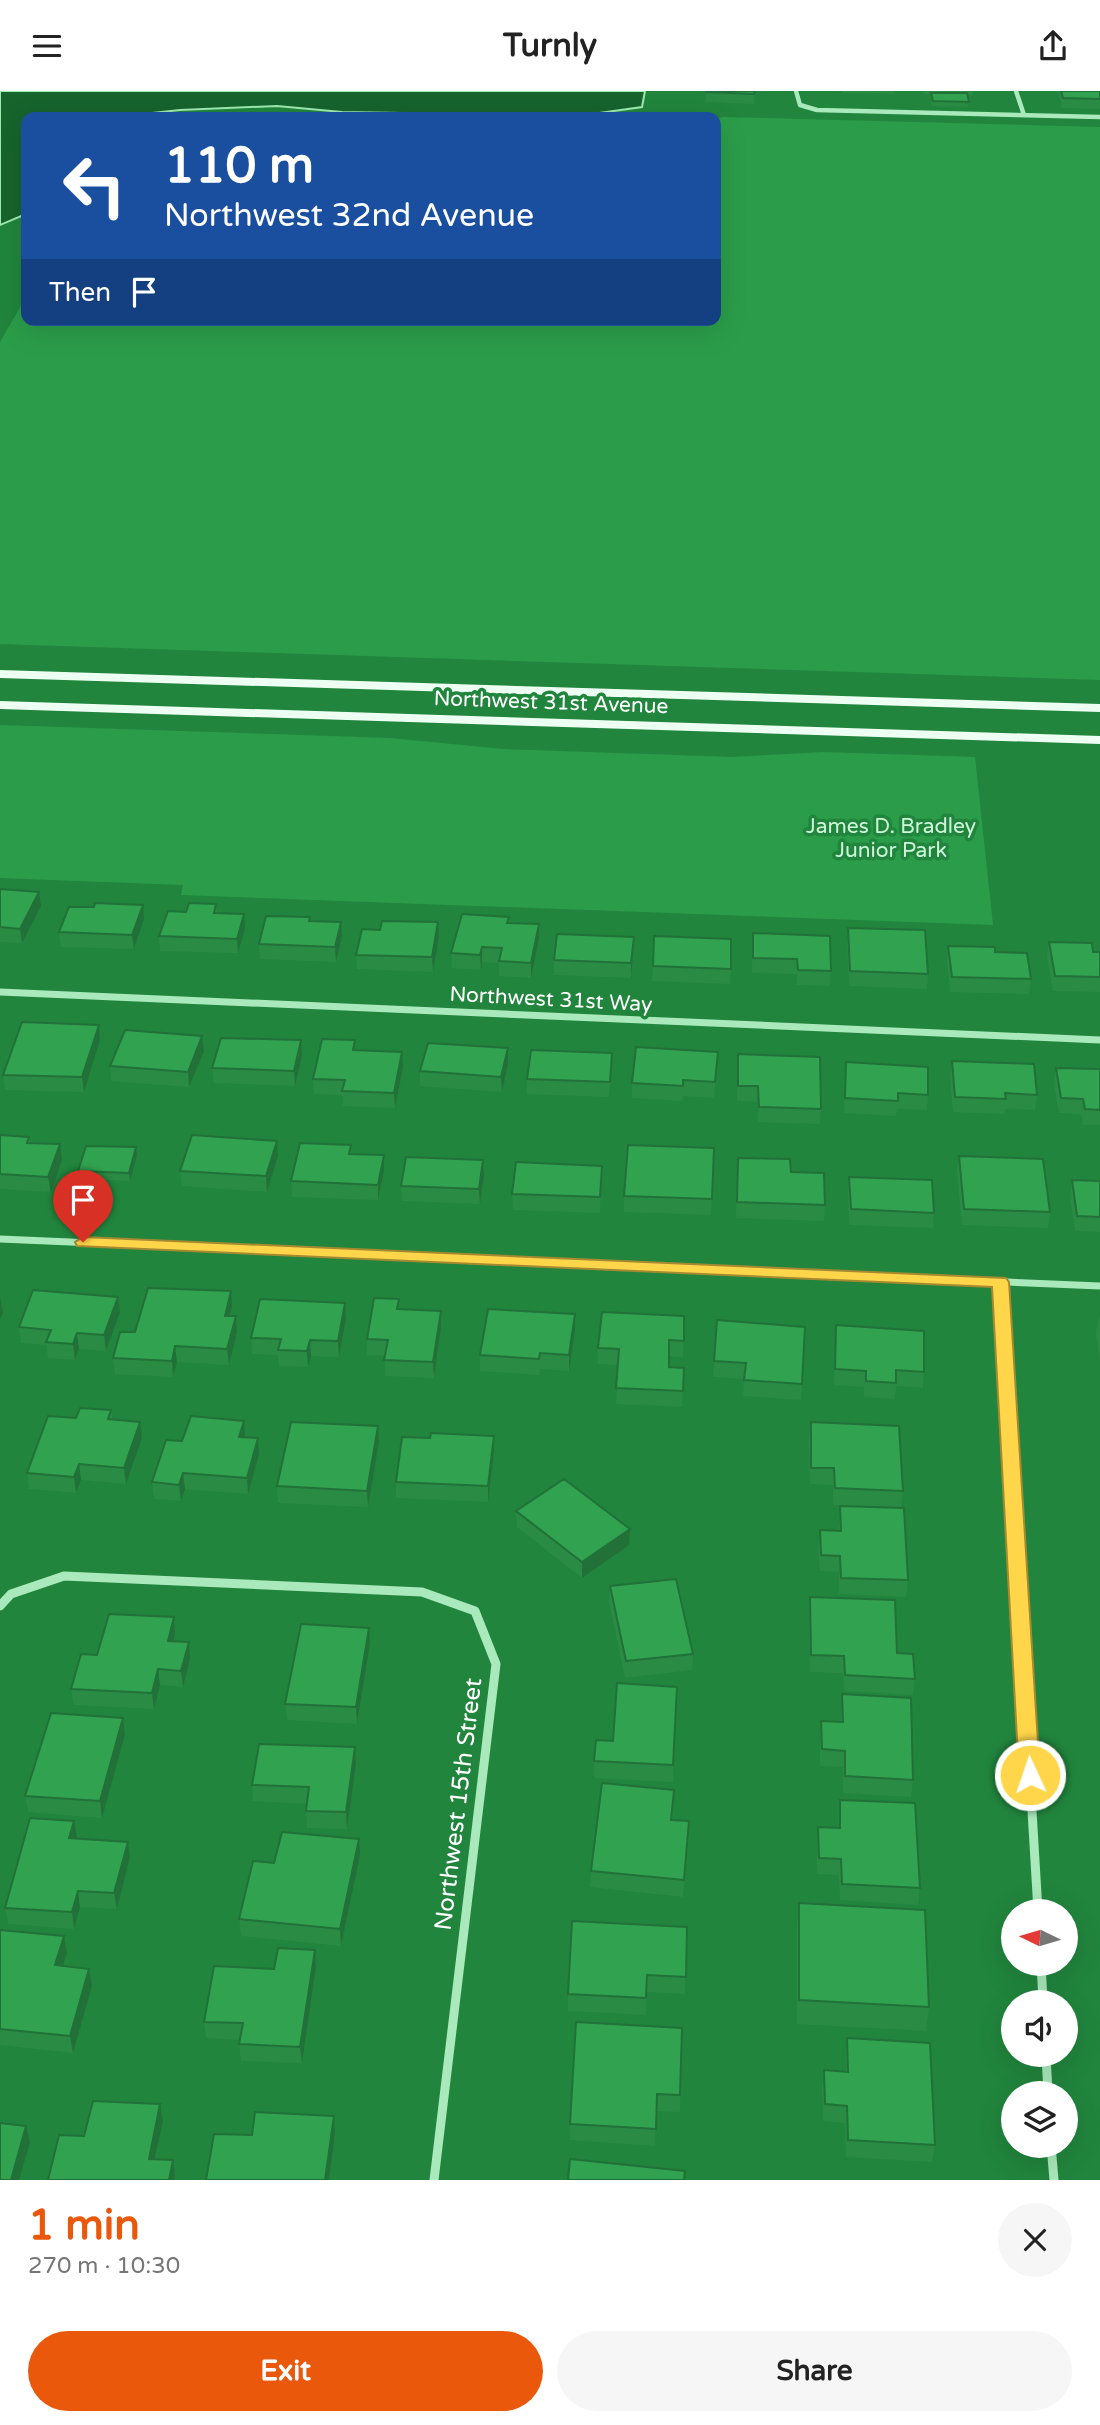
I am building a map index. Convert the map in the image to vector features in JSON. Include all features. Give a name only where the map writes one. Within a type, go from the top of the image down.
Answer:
[{"type":"main road","name":"Northwest 31st Avenue","points":[[0,676],[1100,708]]},
{"type":"main road","name":"Northwest 31st Avenue","points":[[0,705],[1100,740]]},
{"type":"street","points":[[796,91],[800,105],[817,110],[1100,117]]},
{"type":"street","points":[[1016,91],[1024,115]]},
{"type":"street","name":"Northwest 31st Way","points":[[0,992],[1100,1040]]},
{"type":"street","points":[[0,1239],[1100,1286]]},
{"type":"street","points":[[1000,1282],[1037,1899]]},
{"type":"street","name":"Northwest 15th Street","points":[[0,1606],[11,1594],[64,1576],[422,1592],[475,1611],[496,1664],[434,2180]]},
{"type":"street","points":[[1052,2158],[1054,2180]]},
{"type":"green space","points":[[721,118],[1100,127],[1100,680],[0,644],[0,342],[21,306],[21,326],[721,326]]},
{"type":"green space","name":"James D. Bradley Junior Park","points":[[0,725],[390,738],[503,749],[732,757],[824,752],[975,757],[993,925],[181,895],[183,885],[0,878]]},
{"type":"shaded area","points":[[0,91],[645,91],[642,107],[606,112],[342,112],[277,106],[161,112],[21,112],[21,216],[0,225]]},
{"type":"building","points":[[706,91],[755,91],[754,94]]},
{"type":"building","points":[[1061,91],[1100,91],[1100,99],[1063,98]]},
{"type":"building","points":[[931,93],[967,93],[969,102],[933,101]]},
{"type":"building","points":[[0,889],[39,892],[20,929],[0,927]]},
{"type":"building","points":[[95,903],[143,905],[132,935],[59,932],[69,907],[94,907]]},
{"type":"building","points":[[189,903],[216,904],[214,913],[244,914],[237,939],[159,936],[168,911],[186,912]]},
{"type":"building","points":[[462,914],[509,917],[507,923],[539,924],[531,963],[499,961],[502,948],[482,947],[480,955],[451,953]]},
{"type":"building","points":[[266,916],[310,917],[309,921],[341,922],[335,947],[259,944]]},
{"type":"building","points":[[382,921],[438,922],[432,957],[356,955],[362,929],[380,930]]},
{"type":"building","points":[[848,928],[925,930],[928,974],[850,971]]},
{"type":"building","points":[[753,933],[830,936],[831,971],[798,970],[797,959],[753,958]]},
{"type":"building","points":[[557,934],[634,937],[631,963],[554,960]]},
{"type":"building","points":[[654,936],[731,939],[731,969],[653,966]]},
{"type":"building","points":[[1049,942],[1092,943],[1093,952],[1100,952],[1100,977],[1055,976]]},
{"type":"building","points":[[948,946],[995,947],[995,952],[1027,953],[1031,979],[952,977]]},
{"type":"building","points":[[22,1022],[99,1025],[82,1077],[3,1075]]},
{"type":"building","points":[[125,1030],[202,1036],[188,1072],[110,1066]]},
{"type":"building","points":[[221,1038],[301,1040],[294,1071],[212,1068]]},
{"type":"building","points":[[322,1039],[355,1040],[353,1050],[402,1052],[394,1093],[342,1091],[345,1080],[313,1079]]},
{"type":"building","points":[[428,1043],[508,1048],[501,1077],[420,1071]]},
{"type":"building","points":[[636,1047],[718,1052],[715,1082],[683,1080],[683,1086],[632,1083]]},
{"type":"building","points":[[531,1050],[612,1053],[610,1082],[527,1079]]},
{"type":"building","points":[[738,1054],[820,1057],[821,1109],[759,1107],[758,1086],[738,1086]]},
{"type":"building","points":[[952,1061],[1034,1064],[1037,1095],[1005,1093],[1006,1099],[955,1097]]},
{"type":"building","points":[[846,1062],[928,1067],[928,1095],[898,1093],[898,1101],[845,1098]]},
{"type":"building","points":[[1056,1068],[1100,1069],[1100,1110],[1085,1109],[1083,1099],[1061,1098]]},
{"type":"building","points":[[0,1135],[29,1137],[27,1143],[60,1144],[48,1177],[0,1174]]},
{"type":"building","points":[[192,1135],[277,1141],[266,1176],[180,1171]]},
{"type":"building","points":[[300,1143],[351,1145],[349,1154],[384,1155],[378,1185],[291,1181]]},
{"type":"building","points":[[628,1145],[714,1148],[712,1199],[624,1196]]},
{"type":"building","points":[[86,1146],[136,1147],[129,1173],[78,1171]]},
{"type":"building","points":[[959,1156],[1043,1159],[1050,1212],[964,1209]]},
{"type":"building","points":[[406,1157],[483,1160],[479,1189],[401,1186]]},
{"type":"building","points":[[738,1158],[790,1159],[791,1172],[824,1173],[825,1205],[737,1202]]},
{"type":"building","points":[[516,1162],[602,1166],[600,1197],[512,1194]]},
{"type":"building","points":[[849,1177],[932,1180],[934,1213],[851,1209]]},
{"type":"building","points":[[1072,1180],[1100,1181],[1100,1217],[1077,1216]]},
{"type":"building","points":[[148,1288],[231,1291],[225,1316],[236,1316],[227,1349],[175,1346],[172,1361],[113,1358],[120,1332],[135,1332]]},
{"type":"building","points":[[33,1290],[118,1297],[104,1335],[77,1333],[73,1344],[46,1342],[51,1330],[19,1327]]},
{"type":"building","points":[[374,1298],[399,1299],[397,1309],[441,1311],[433,1362],[384,1360],[388,1340],[367,1339]]},
{"type":"building","points":[[260,1299],[345,1303],[338,1341],[310,1340],[307,1351],[278,1350],[281,1339],[251,1338]]},
{"type":"building","points":[[488,1309],[575,1314],[569,1355],[540,1353],[539,1359],[480,1355]]},
{"type":"building","points":[[602,1312],[684,1316],[684,1341],[669,1340],[669,1367],[684,1368],[683,1391],[616,1388],[619,1349],[598,1348]]},
{"type":"building","points":[[717,1320],[805,1327],[802,1384],[744,1380],[746,1363],[714,1361]]},
{"type":"building","points":[[836,1325],[924,1331],[924,1372],[896,1370],[896,1383],[866,1381],[866,1371],[835,1369]]},
{"type":"building","points":[[80,1408],[111,1410],[108,1419],[140,1422],[124,1468],[79,1464],[74,1477],[27,1473],[48,1416],[76,1418]]},
{"type":"building","points":[[191,1416],[244,1421],[239,1437],[258,1438],[247,1478],[183,1473],[179,1485],[152,1482],[166,1440],[182,1441]]},
{"type":"building","points":[[291,1422],[378,1426],[367,1491],[277,1486]]},
{"type":"building","points":[[811,1422],[899,1426],[903,1491],[835,1488],[834,1468],[811,1468]]},
{"type":"building","points":[[431,1433],[494,1436],[488,1486],[396,1482],[402,1437],[430,1438]]},
{"type":"building","points":[[564,1479],[630,1529],[582,1562],[516,1511]]},
{"type":"building","points":[[840,1506],[904,1508],[908,1580],[841,1578],[840,1556],[821,1555],[820,1530],[841,1531]]},
{"type":"building","points":[[676,1579],[693,1654],[626,1661],[610,1586]]},
{"type":"building","points":[[810,1597],[895,1600],[897,1653],[913,1654],[915,1679],[845,1675],[844,1656],[811,1655]]},
{"type":"building","points":[[109,1614],[174,1617],[168,1641],[189,1642],[181,1671],[158,1669],[152,1693],[71,1689],[81,1654],[97,1655]]},
{"type":"building","points":[[301,1624],[369,1628],[356,1707],[285,1704]]},
{"type":"building","points":[[617,1683],[677,1687],[673,1765],[594,1761],[596,1740],[613,1741]]},
{"type":"building","points":[[842,1694],[911,1698],[913,1780],[845,1776],[845,1751],[822,1749],[821,1721],[843,1722]]},
{"type":"building","points":[[51,1713],[123,1718],[100,1801],[25,1796]]},
{"type":"building","points":[[259,1744],[355,1747],[346,1812],[306,1811],[309,1787],[252,1785]]},
{"type":"building","points":[[602,1783],[674,1790],[671,1820],[689,1821],[684,1880],[591,1871]]},
{"type":"building","points":[[840,1800],[915,1803],[920,1888],[842,1884],[841,1859],[819,1858],[818,1827],[840,1828]]},
{"type":"building","points":[[30,1818],[74,1821],[69,1838],[128,1842],[114,1893],[78,1891],[72,1912],[5,1908]]},
{"type":"building","points":[[282,1832],[359,1839],[340,1929],[239,1919],[253,1861],[274,1863]]},
{"type":"building","points":[[799,1903],[925,1910],[929,2007],[799,2000]]},
{"type":"building","points":[[572,1921],[687,1927],[686,1977],[647,1975],[646,1998],[568,1994]]},
{"type":"building","points":[[0,1930],[64,1936],[55,1965],[89,1969],[70,2036],[0,2029]]},
{"type":"building","points":[[278,1948],[315,1950],[300,2047],[239,2044],[243,2023],[204,2022],[214,1966],[274,1969]]},
{"type":"building","points":[[576,2022],[682,2028],[680,2095],[657,2094],[656,2129],[570,2124]]},
{"type":"building","points":[[847,2038],[930,2043],[935,2145],[848,2140],[847,2106],[825,2104],[824,2070],[848,2072]]},
{"type":"building","points":[[93,2101],[160,2104],[149,2159],[173,2160],[169,2180],[48,2180],[59,2135],[84,2136]]},
{"type":"building","points":[[255,2112],[334,2116],[325,2180],[206,2180],[214,2134],[252,2135]]},
{"type":"building","points":[[0,2123],[26,2126],[11,2180],[0,2180]]},
{"type":"building","points":[[570,2159],[685,2171],[684,2180],[568,2180]]},
{"type":"route","points":[[83,1242],[1000,1282],[1030,1775]]}]
